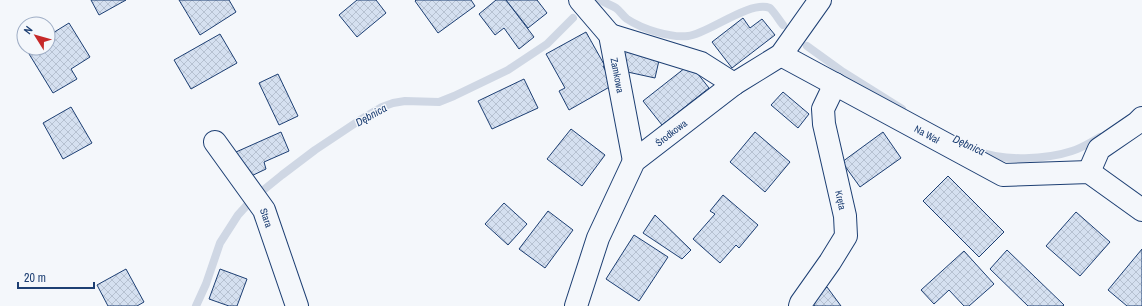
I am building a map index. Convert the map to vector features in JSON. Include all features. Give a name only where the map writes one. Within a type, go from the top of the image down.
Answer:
[{"type":"street","name":"Zamkowa","points":[[580,0],[610,35],[634,161]]},
{"type":"street","name":"Środkowa","points":[[576,306],[598,238],[634,161],[734,84],[782,55],[820,0]]},
{"type":"street","points":[[610,35],[701,63],[734,84]]},
{"type":"street","name":"Na Wał","points":[[782,55],[1003,175],[1089,172]]},
{"type":"street","name":"Kręta","points":[[800,306],[846,236],[845,216],[824,124],[823,109],[835,84]]},
{"type":"street","points":[[1142,118],[1099,149],[1089,172],[1142,210]]},
{"type":"street","name":"Stara","points":[[215,142],[264,210],[297,306]]},
{"type":"building","points":[[91,0],[126,0],[99,15]]},
{"type":"building","points":[[179,0],[229,0],[236,12],[200,35]]},
{"type":"building","points":[[357,0],[376,0],[386,13],[357,37],[339,15]]},
{"type":"building","points":[[471,0],[475,6],[438,33],[415,1]]},
{"type":"building","points":[[496,0],[506,0],[534,37],[519,49],[504,28],[495,35],[479,14]]},
{"type":"building","points":[[506,0],[537,0],[547,13],[528,28]]},
{"type":"building","points":[[743,18],[750,28],[762,19],[775,35],[732,68],[712,42]]},
{"type":"building","points":[[69,23],[90,57],[71,69],[77,79],[53,93],[30,56],[56,56],[56,31]]},
{"type":"building","points":[[586,32],[605,66],[603,66],[613,85],[569,110],[559,91],[565,88],[546,54]]},
{"type":"building","points":[[220,34],[237,63],[191,89],[174,60]]},
{"type":"building","points":[[620,46],[660,56],[655,78],[623,71]]},
{"type":"building","points":[[690,64],[709,88],[662,125],[643,101]]},
{"type":"building","points":[[278,74],[298,116],[279,125],[259,83]]},
{"type":"building","points":[[524,79],[538,108],[492,129],[478,101]]},
{"type":"building","points":[[783,92],[809,114],[798,128],[771,105]]},
{"type":"building","points":[[71,107],[92,143],[63,159],[43,123]]},
{"type":"building","points":[[571,129],[605,155],[582,186],[547,159]]},
{"type":"building","points":[[281,132],[289,151],[264,162],[266,169],[247,178],[236,152]]},
{"type":"building","points":[[755,132],[790,162],[765,192],[730,162]]},
{"type":"building","points":[[883,132],[901,158],[860,187],[842,162]]},
{"type":"building","points":[[948,176],[1004,232],[979,257],[923,201]]},
{"type":"building","points":[[723,195],[758,225],[739,248],[736,245],[720,263],[693,239],[715,214],[710,211]]},
{"type":"building","points":[[504,203],[527,224],[508,245],[485,224]]},
{"type":"building","points":[[548,211],[573,230],[545,268],[519,249]]},
{"type":"building","points":[[1076,212],[1110,242],[1080,276],[1046,246]]},
{"type":"building","points":[[655,215],[691,250],[682,259],[643,233]]},
{"type":"building","points":[[634,235],[668,257],[639,301],[606,279]]},
{"type":"building","points":[[1142,249],[1142,306],[1127,306],[1108,290]]},
{"type":"building","points":[[1007,250],[1064,305],[1028,306],[990,269]]},
{"type":"building","points":[[964,251],[994,284],[969,306],[964,306],[949,290],[934,304],[921,290]]},
{"type":"building","points":[[126,269],[144,302],[137,306],[108,306],[97,285]]},
{"type":"building","points":[[220,269],[247,279],[237,306],[229,306],[209,299]]},
{"type":"building","points":[[827,287],[841,306],[815,306],[810,300]]},
{"type":"waterway","name":"Dębnica","points":[[600,0],[616,8],[633,23],[656,32],[673,36],[688,36],[696,34],[740,13],[761,7],[770,8],[783,25]]},
{"type":"waterway","name":"Dębnica","points":[[261,192],[315,150],[382,107],[405,101],[439,102],[454,96],[508,70],[547,44],[573,18]]},
{"type":"waterway","name":"Dębnica","points":[[807,46],[843,72],[902,109]]},
{"type":"waterway","name":"Dębnica","points":[[978,151],[999,157],[1012,158],[1051,156],[1083,147],[1100,137]]},
{"type":"waterway","name":"Dębnica","points":[[196,306],[206,284],[220,243],[238,215],[248,204]]}]
